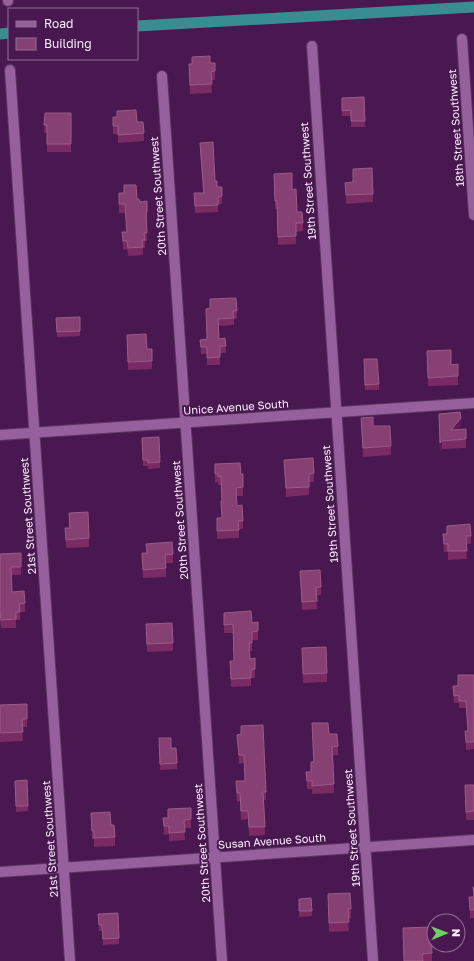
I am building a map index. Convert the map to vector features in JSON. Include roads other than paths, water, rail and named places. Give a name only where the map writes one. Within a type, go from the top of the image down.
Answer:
[{"type":"street","name":"18th Street Southwest","points":[[462,39],[474,215]]},
{"type":"street","name":"19th Street Southwest","points":[[312,46],[373,961]]},
{"type":"street","name":"21st Street Southwest","points":[[10,70],[70,961]]},
{"type":"street","name":"20th Street Southwest","points":[[162,76],[222,961]]},
{"type":"street","name":"Unice Avenue South","points":[[0,435],[474,403]]},
{"type":"street","name":"Susan Avenue South","points":[[0,872],[474,840]]},
{"type":"waterway","points":[[138,26],[474,7]]},
{"type":"waterway","points":[[0,34],[8,33]]}]
